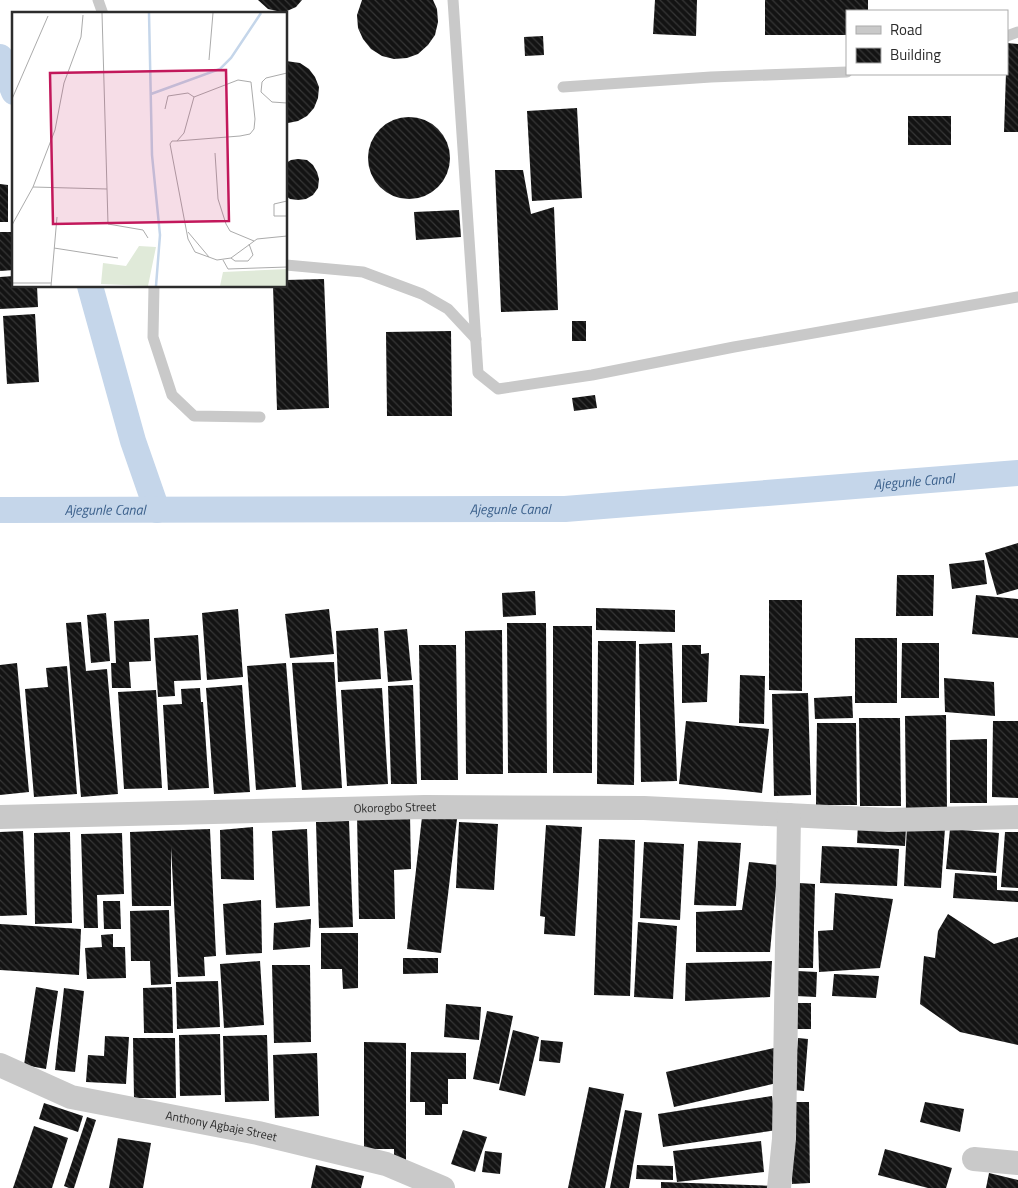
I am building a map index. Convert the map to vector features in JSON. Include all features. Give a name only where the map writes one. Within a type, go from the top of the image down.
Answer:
[{"type":"street","name":"Okorogbo Street","points":[[0,817],[425,808],[644,808],[889,820],[1018,817]]},
{"type":"street","points":[[779,1188],[784,1139],[789,816]]},
{"type":"street","name":"Anthony Agbaje Street","points":[[0,1065],[71,1097],[258,1133],[377,1161],[443,1188]]},
{"type":"street","points":[[974,1159],[1018,1163]]},
{"type":"lane","points":[[98,0],[102,12]]},
{"type":"lane","points":[[453,0],[478,373],[498,389],[592,375],[734,347],[1018,297]]},
{"type":"lane","points":[[563,87],[711,77],[846,72]]},
{"type":"lane","points":[[288,265],[363,272],[422,294],[448,309],[476,339]]},
{"type":"lane","points":[[154,288],[153,337],[172,395],[194,416],[260,417]]},
{"type":"building","points":[[258,0],[302,0],[296,7],[287,11],[277,11],[268,9]]},
{"type":"building","points":[[362,0],[433,0],[437,9],[438,22],[435,35],[418,54],[407,58],[394,59],[382,56],[371,49],[363,39],[358,28],[357,15]]},
{"type":"building","points":[[655,0],[697,0],[696,36],[653,34]]},
{"type":"building","points":[[765,0],[868,0],[868,10],[846,10],[846,35],[765,35]]},
{"type":"building","points":[[543,36],[544,55],[525,56],[524,37]]},
{"type":"building","points":[[1008,43],[1018,44],[1018,132],[1004,132]]},
{"type":"building","points":[[288,61],[300,63],[309,69],[319,87],[318,98],[314,108],[307,116],[298,121],[288,123]]},
{"type":"building","points":[[577,108],[582,198],[532,201],[527,111]]},
{"type":"building","points":[[908,116],[951,116],[951,145],[908,145]]},
{"type":"building","points":[[409,117],[425,120],[438,129],[447,142],[450,158],[447,174],[438,187],[425,196],[409,199],[393,196],[380,187],[371,174],[368,158],[371,142],[380,129],[393,120]]},
{"type":"building","points":[[291,160],[307,160],[317,172],[319,179],[318,188],[313,195],[306,199],[298,200],[288,198],[288,162]]},
{"type":"building","points":[[495,170],[523,170],[531,214],[554,207],[558,310],[501,312]]},
{"type":"building","points":[[0,184],[8,185],[8,222],[0,222]]},
{"type":"building","points":[[459,210],[461,237],[416,240],[414,212]]},
{"type":"building","points":[[0,232],[12,232],[12,270],[0,271]]},
{"type":"building","points":[[12,276],[12,288],[37,288],[38,307],[0,309],[0,277]]},
{"type":"building","points":[[324,279],[329,408],[277,410],[273,288],[288,288],[288,280]]},
{"type":"building","points":[[35,314],[39,382],[7,384],[3,316]]},
{"type":"building","points":[[572,321],[586,321],[586,341],[572,341]]},
{"type":"building","points":[[451,331],[452,416],[387,416],[386,332]]},
{"type":"building","points":[[595,395],[597,408],[574,411],[572,398]]},
{"type":"building","points":[[1018,543],[1018,589],[997,595],[985,553]]},
{"type":"building","points":[[984,560],[987,584],[952,589],[949,564]]},
{"type":"building","points":[[897,575],[934,575],[933,616],[896,616]]},
{"type":"building","points":[[535,591],[536,615],[503,617],[502,593]]},
{"type":"building","points":[[976,595],[1018,599],[1018,638],[972,634]]},
{"type":"building","points":[[769,600],[802,600],[802,691],[769,690]]},
{"type":"building","points":[[596,608],[675,610],[675,632],[596,630]]},
{"type":"building","points":[[238,609],[243,677],[207,680],[202,613]]},
{"type":"building","points":[[329,609],[334,654],[290,658],[285,614]]},
{"type":"building","points":[[106,613],[110,661],[91,663],[87,615]]},
{"type":"building","points":[[149,619],[151,661],[129,662],[131,688],[112,688],[111,663],[116,663],[114,621]]},
{"type":"building","points":[[81,622],[86,671],[107,669],[118,794],[81,797],[66,623]]},
{"type":"building","points":[[507,623],[546,623],[547,773],[508,773]]},
{"type":"building","points":[[553,626],[592,626],[592,773],[553,773]]},
{"type":"building","points":[[378,628],[381,679],[338,682],[336,631]]},
{"type":"building","points":[[407,629],[412,680],[388,682],[384,631]]},
{"type":"building","points":[[502,630],[503,774],[466,774],[465,631]]},
{"type":"building","points":[[198,635],[201,680],[174,681],[175,696],[158,697],[154,638]]},
{"type":"building","points":[[855,638],[897,638],[897,703],[855,703]]},
{"type":"building","points":[[598,641],[636,641],[634,785],[597,784]]},
{"type":"building","points":[[672,643],[677,781],[641,782],[639,644]]},
{"type":"building","points":[[902,643],[939,643],[939,698],[901,698]]},
{"type":"building","points":[[419,645],[456,645],[458,780],[421,780]]},
{"type":"building","points":[[682,645],[701,645],[701,654],[709,653],[707,702],[682,703]]},
{"type":"building","points":[[334,662],[342,788],[302,790],[292,663]]},
{"type":"building","points":[[17,663],[29,792],[0,795],[0,665]]},
{"type":"building","points":[[286,663],[296,787],[256,790],[247,666]]},
{"type":"building","points":[[67,666],[77,794],[34,797],[25,689],[48,687],[46,668]]},
{"type":"building","points":[[740,675],[765,676],[764,724],[739,723]]},
{"type":"building","points":[[944,678],[994,682],[995,716],[945,712]]},
{"type":"building","points":[[242,685],[250,792],[214,794],[206,688]]},
{"type":"building","points":[[413,685],[417,784],[391,784],[388,686]]},
{"type":"building","points":[[200,688],[201,702],[203,702],[209,788],[168,790],[163,705],[182,704],[181,689]]},
{"type":"building","points":[[382,688],[388,784],[347,786],[341,690]]},
{"type":"building","points":[[156,690],[162,788],[124,789],[118,692]]},
{"type":"building","points":[[808,693],[811,795],[774,796],[772,694]]},
{"type":"building","points":[[852,696],[853,718],[815,719],[814,698]]},
{"type":"building","points":[[946,715],[947,809],[906,810],[905,716]]},
{"type":"building","points":[[859,718],[900,718],[901,806],[860,806]]},
{"type":"building","points":[[686,721],[769,729],[762,793],[679,784]]},
{"type":"building","points":[[993,721],[1018,721],[1018,798],[992,797]]},
{"type":"building","points":[[817,723],[856,723],[857,805],[816,805]]},
{"type":"building","points":[[987,739],[987,803],[950,803],[950,740]]},
{"type":"building","points":[[410,814],[411,869],[394,870],[395,919],[359,919],[357,815]]},
{"type":"building","points":[[422,817],[457,819],[441,953],[407,949]]},
{"type":"building","points":[[349,821],[353,927],[319,928],[316,822]]},
{"type":"building","points":[[459,822],[498,824],[494,890],[456,888]]},
{"type":"building","points":[[858,824],[906,827],[905,846],[857,843]]},
{"type":"building","points":[[546,825],[582,827],[575,936],[544,934],[545,917],[540,916]]},
{"type":"building","points":[[907,826],[945,828],[941,888],[904,886]]},
{"type":"building","points":[[253,827],[254,880],[221,879],[220,830]]},
{"type":"building","points":[[210,829],[216,956],[204,957],[205,976],[178,977],[171,847],[171,906],[132,906],[130,832]]},
{"type":"building","points":[[307,829],[310,906],[276,908],[272,831]]},
{"type":"building","points":[[950,829],[999,833],[996,873],[946,869]]},
{"type":"building","points":[[23,831],[27,915],[0,916],[0,832]]},
{"type":"building","points":[[70,832],[72,923],[35,924],[34,833]]},
{"type":"building","points":[[1005,832],[1018,832],[1018,888],[1001,887]]},
{"type":"building","points":[[122,833],[124,894],[97,895],[98,928],[84,928],[81,834]]},
{"type":"building","points":[[599,839],[635,840],[630,996],[594,995]]},
{"type":"building","points":[[698,841],[741,843],[736,906],[694,905]]},
{"type":"building","points":[[644,842],[684,844],[680,920],[640,918]]},
{"type":"building","points":[[822,846],[899,849],[897,886],[820,883]]},
{"type":"building","points":[[749,862],[778,865],[770,952],[696,952],[696,912],[742,910]]},
{"type":"building","points":[[955,873],[997,876],[997,890],[1018,891],[1018,902],[953,898]]},
{"type":"building","points":[[799,883],[815,884],[813,968],[796,968]]},
{"type":"building","points":[[835,893],[893,899],[880,968],[819,972],[818,931],[833,930]]},
{"type":"building","points":[[261,900],[262,953],[226,955],[223,904]]},
{"type":"building","points":[[103,901],[120,901],[121,929],[104,929]]},
{"type":"building","points":[[169,910],[171,984],[151,985],[150,961],[131,961],[130,911]]},
{"type":"building","points":[[948,914],[994,944],[1018,937],[1018,1045],[960,1032],[920,1004],[924,956],[935,958],[938,931]]},
{"type":"building","points":[[311,919],[310,947],[273,950],[274,923]]},
{"type":"building","points":[[638,922],[677,926],[673,999],[634,997]]},
{"type":"building","points":[[0,924],[81,929],[79,975],[0,970]]},
{"type":"building","points":[[321,933],[358,933],[358,988],[343,989],[342,969],[321,969]]},
{"type":"building","points":[[113,934],[113,947],[125,947],[126,978],[87,979],[85,948],[102,947],[101,935]]},
{"type":"building","points":[[403,958],[438,958],[438,973],[403,974]]},
{"type":"building","points":[[260,961],[264,1025],[224,1028],[220,964]]},
{"type":"building","points":[[772,961],[770,997],[685,1001],[686,963]]},
{"type":"building","points":[[272,965],[310,965],[311,1042],[274,1043]]},
{"type":"building","points":[[797,971],[817,972],[816,997],[796,996]]},
{"type":"building","points":[[834,974],[879,976],[876,998],[832,996]]},
{"type":"building","points":[[218,981],[220,1027],[177,1029],[176,982]]},
{"type":"building","points":[[36,987],[58,991],[46,1069],[24,1065]]},
{"type":"building","points":[[172,987],[173,1033],[144,1033],[143,988]]},
{"type":"building","points":[[64,988],[84,991],[75,1072],[55,1070]]},
{"type":"building","points":[[796,1003],[811,1003],[811,1029],[796,1029]]},
{"type":"building","points":[[446,1004],[481,1007],[479,1040],[444,1037]]},
{"type":"building","points":[[487,1011],[513,1016],[499,1084],[473,1079]]},
{"type":"building","points":[[513,1030],[539,1037],[525,1096],[499,1090]]},
{"type":"building","points":[[220,1034],[221,1095],[180,1096],[179,1035]]},
{"type":"building","points":[[267,1035],[269,1101],[225,1102],[223,1036]]},
{"type":"building","points":[[105,1036],[129,1037],[126,1084],[86,1082],[88,1055],[104,1056]]},
{"type":"building","points":[[133,1038],[175,1038],[176,1098],[134,1098]]},
{"type":"building","points":[[798,1038],[808,1039],[804,1091],[794,1090]]},
{"type":"building","points":[[541,1040],[563,1042],[560,1063],[539,1061]]},
{"type":"building","points":[[364,1042],[406,1043],[406,1161],[394,1161],[394,1149],[364,1149]]},
{"type":"building","points":[[774,1048],[781,1082],[674,1107],[666,1072]]},
{"type":"building","points":[[411,1052],[466,1053],[466,1079],[448,1079],[448,1104],[442,1104],[442,1115],[425,1115],[425,1102],[410,1102]]},
{"type":"building","points":[[317,1053],[319,1116],[275,1118],[273,1055]]},
{"type":"building","points":[[589,1087],[624,1094],[605,1188],[568,1188]]},
{"type":"building","points":[[772,1096],[777,1130],[663,1147],[658,1114]]},
{"type":"building","points":[[791,1102],[809,1102],[810,1183],[792,1184]]},
{"type":"building","points":[[925,1102],[964,1109],[960,1132],[920,1122]]},
{"type":"building","points":[[44,1103],[83,1116],[78,1132],[39,1119]]},
{"type":"building","points":[[625,1110],[642,1113],[629,1188],[610,1188]]},
{"type":"building","points":[[87,1117],[96,1120],[74,1188],[69,1188],[64,1186]]},
{"type":"building","points":[[34,1126],[68,1138],[52,1188],[13,1188]]},
{"type":"building","points":[[463,1130],[487,1137],[475,1172],[451,1164]]},
{"type":"building","points":[[118,1138],[151,1143],[143,1188],[109,1188]]},
{"type":"building","points":[[761,1141],[764,1172],[677,1182],[673,1151]]},
{"type":"building","points":[[885,1149],[952,1168],[946,1188],[928,1188],[878,1175]]},
{"type":"building","points":[[485,1151],[502,1153],[500,1174],[482,1172]]},
{"type":"building","points":[[316,1165],[364,1176],[361,1188],[311,1188]]},
{"type":"building","points":[[637,1165],[673,1166],[673,1180],[636,1179]]},
{"type":"building","points":[[989,1173],[1018,1180],[1018,1188],[986,1188]]},
{"type":"building","points":[[661,1182],[777,1186],[777,1188],[661,1188]]},
{"type":"waterway","points":[[0,57],[12,87]]},
{"type":"waterway","points":[[91,288],[133,441],[157,510]]},
{"type":"waterway","name":"Ajegunle Canal","points":[[0,510],[565,509],[1018,473]]}]
